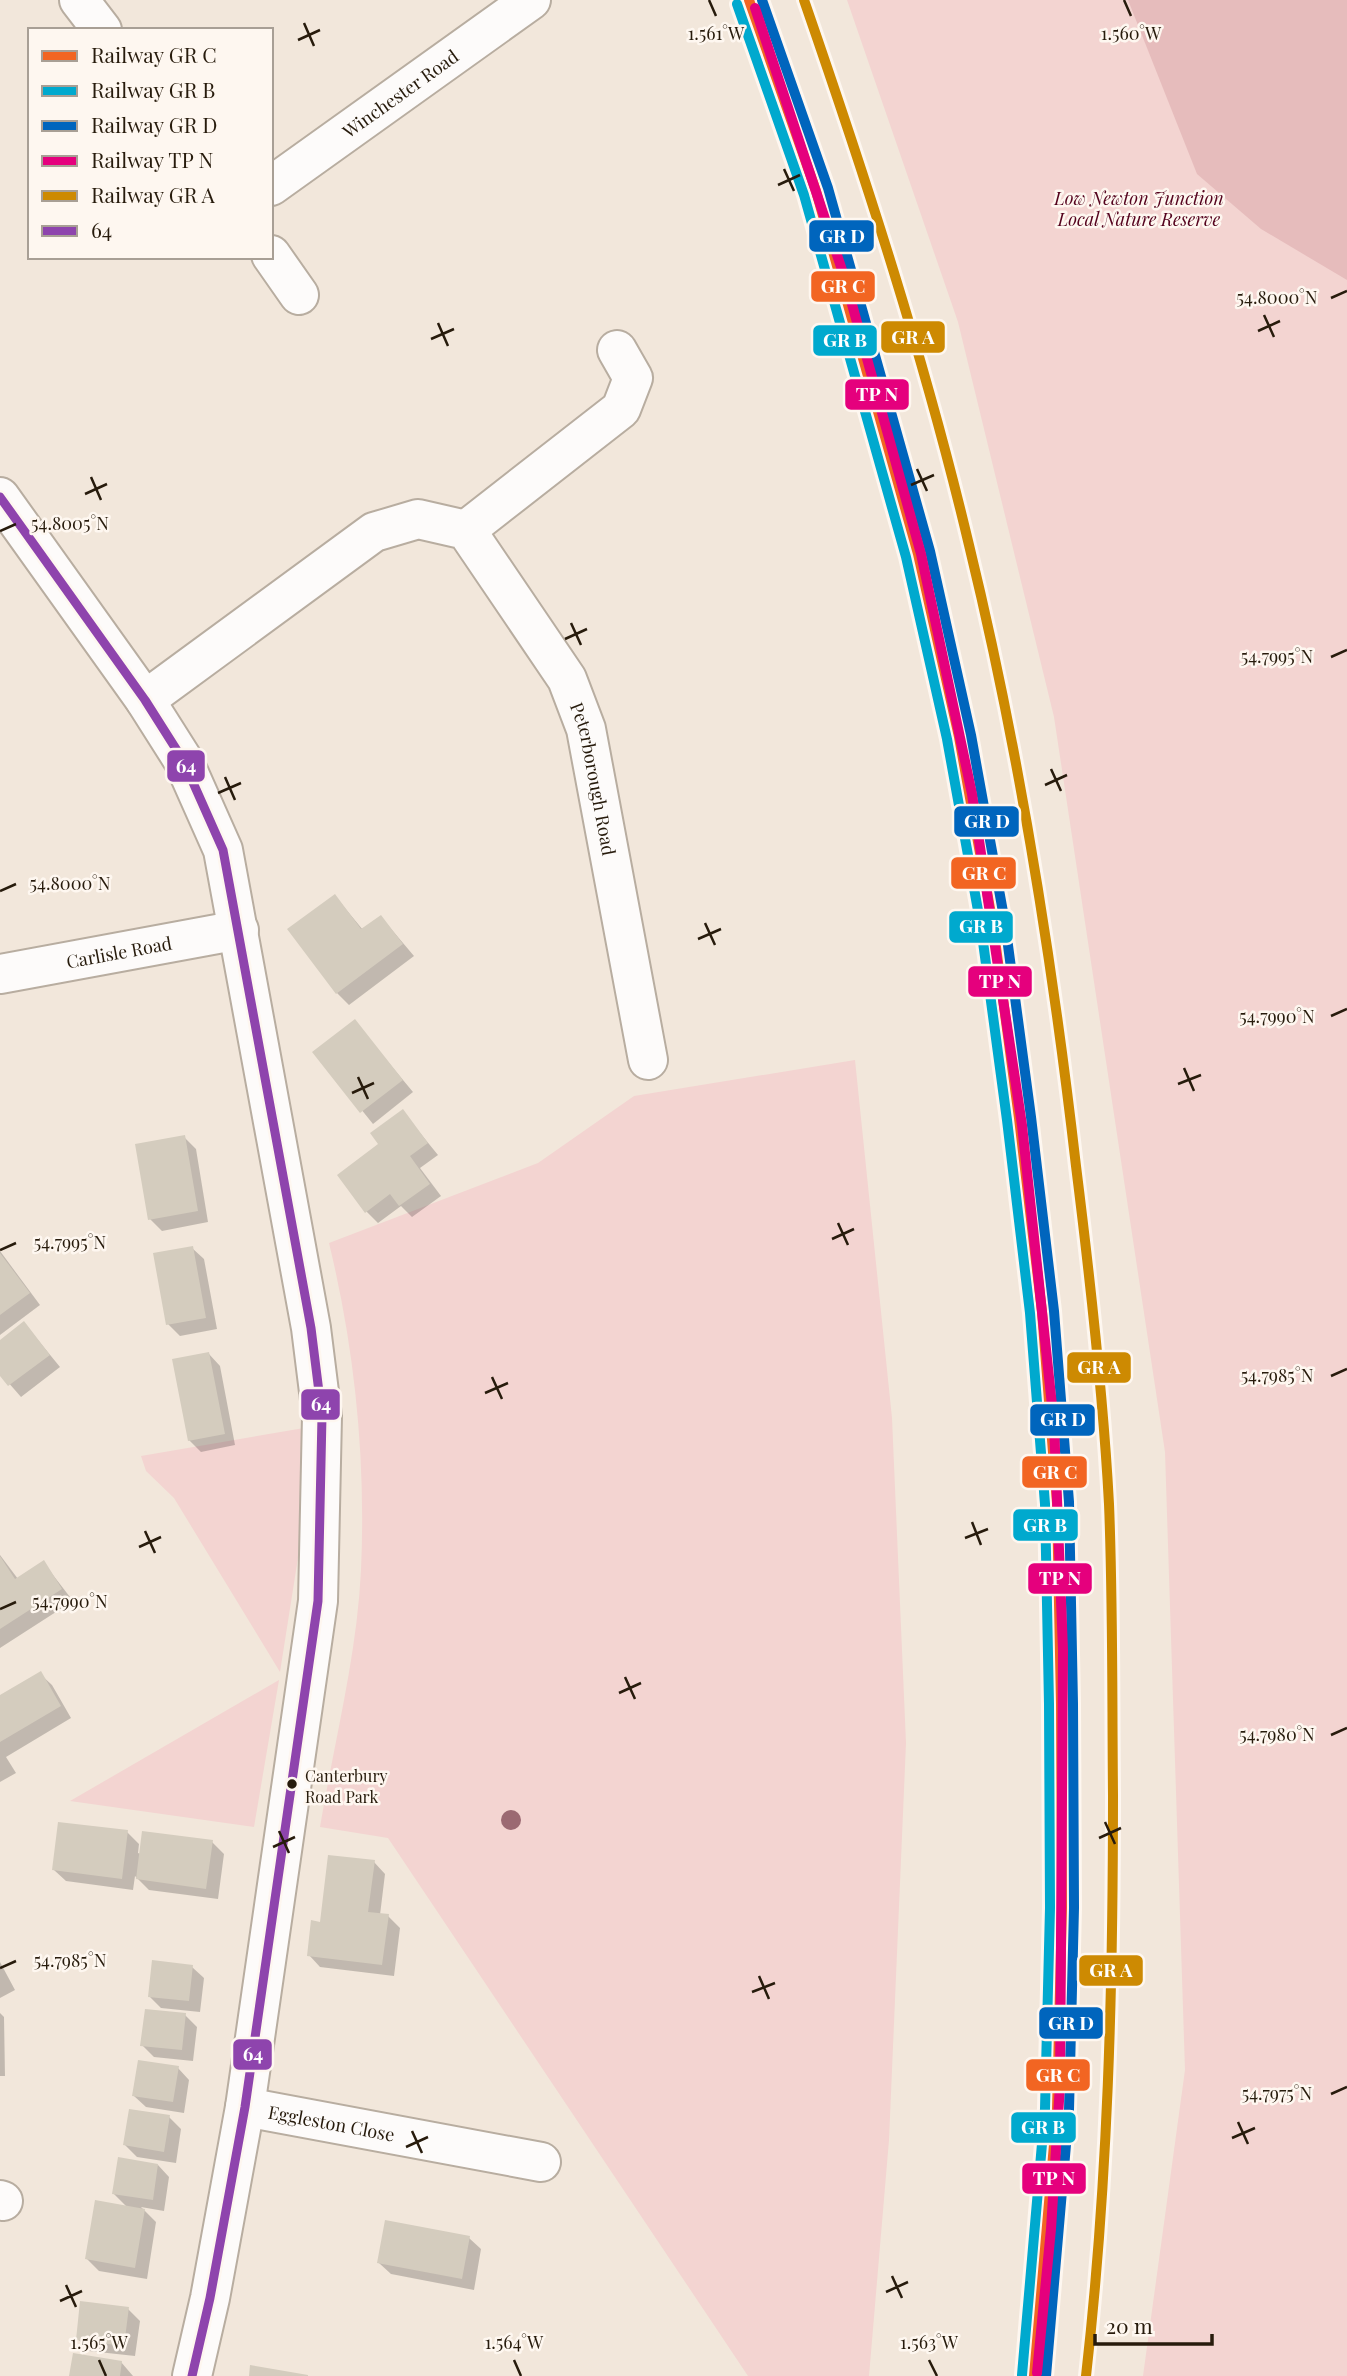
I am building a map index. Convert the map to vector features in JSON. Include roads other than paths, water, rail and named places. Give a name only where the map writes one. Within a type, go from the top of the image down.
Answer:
[{"type":"street","points":[[79,0],[100,28]]},
{"type":"street","name":"Winchester Road","points":[[273,186],[531,0]]},
{"type":"street","points":[[273,258],[299,295]]},
{"type":"street","points":[[145,700],[374,532],[418,519],[466,530],[621,409],[633,377],[617,350]]},
{"type":"street","points":[[0,497],[145,700],[183,760],[223,850],[311,1328],[322,1416],[318,1601],[244,2107],[210,2298],[192,2376]]},
{"type":"street","name":"Peterborough Road","points":[[466,530],[567,679],[586,729],[648,1060]]},
{"type":"street","name":"Carlisle Road","points":[[0,974],[239,930]]},
{"type":"street","name":"Eggleston Close","points":[[244,2107],[541,2162]]},
{"type":"place","name":"Canterbury Road Park","points":[[292,1784]]},
{"type":"park label","name":"Low Newton Junction Local Nature Reserve","points":[[1139,208]]}]
